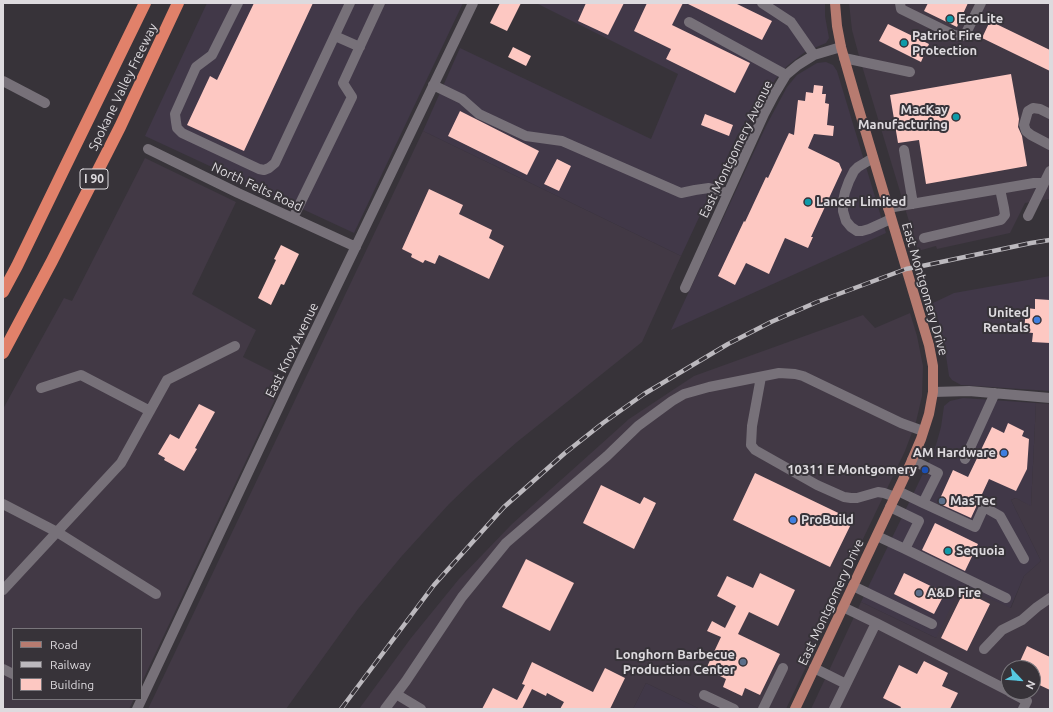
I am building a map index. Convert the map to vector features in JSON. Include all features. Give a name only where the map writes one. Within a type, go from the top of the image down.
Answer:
[{"type":"highway","name":"Spokane Valley Freeway","points":[[3,292],[145,3]]},
{"type":"highway","name":"Spokane Valley Freeway","points":[[3,353],[117,133],[178,3]]},
{"type":"main road","points":[[835,3],[836,26],[841,47]]},
{"type":"main road","name":"East Montgomery Drive","points":[[795,709],[912,460],[929,414],[933,392],[933,366],[929,345],[841,47]]},
{"type":"street","points":[[238,3],[212,55],[196,67],[175,114],[176,122],[177,128],[182,133],[264,170],[269,168],[274,163],[350,3]]},
{"type":"street","points":[[294,218],[352,97],[343,83],[380,3]]},
{"type":"street","name":"East Knox Avenue","points":[[142,698],[291,381],[472,3]]},
{"type":"street","points":[[762,3],[777,7],[791,22],[814,55]]},
{"type":"street","points":[[900,6],[931,24],[954,35],[962,36],[966,33],[981,3]]},
{"type":"street","points":[[689,22],[786,75]]},
{"type":"street","points":[[335,36],[360,47]]},
{"type":"street","name":"East Montgomery Avenue","points":[[685,288],[764,114],[786,75],[814,55],[841,47]]},
{"type":"street","points":[[844,58],[910,72]]},
{"type":"street","points":[[3,81],[45,103]]},
{"type":"street","points":[[433,85],[462,100],[479,114],[526,136],[562,141],[681,193],[709,188],[728,193]]},
{"type":"street","points":[[1050,114],[1040,109],[1033,108],[1028,112],[1024,125],[1026,131],[1031,135],[1050,145]]},
{"type":"street","name":"North Felts Road","points":[[148,149],[356,247]]},
{"type":"street","points":[[904,150],[913,204]]},
{"type":"street","points":[[873,158],[858,166],[854,171],[842,202],[843,211],[846,221],[850,227],[857,231],[869,229],[891,219]]},
{"type":"street","points":[[1028,216],[1050,171]]},
{"type":"street","points":[[888,208],[1034,183],[1044,183]]},
{"type":"street","points":[[924,238],[1001,220],[1005,215],[1000,189]]},
{"type":"street","points":[[3,590],[121,463],[167,380],[235,346]]},
{"type":"street","points":[[385,709],[406,681],[462,596],[506,543],[596,465],[638,426],[684,394],[709,387],[779,373],[795,374],[803,376],[923,431]]},
{"type":"street","points":[[41,388],[81,375],[150,411]]},
{"type":"street","points":[[761,377],[752,426],[752,445],[755,450],[817,485],[838,495],[851,498],[878,492],[894,498],[919,521],[905,549]]},
{"type":"street","points":[[933,392],[969,391],[1050,398]]},
{"type":"street","points":[[965,459],[995,393]]},
{"type":"street","points":[[912,460],[938,473],[923,503]]},
{"type":"street","points":[[894,498],[923,503],[974,527],[984,508],[1000,516],[1024,560]]},
{"type":"street","points":[[3,504],[57,532],[156,594]]},
{"type":"street","points":[[877,536],[1006,598]]},
{"type":"street","points":[[853,586],[932,624]]},
{"type":"street","points":[[984,649],[1002,630],[1022,620],[1050,598]]},
{"type":"street","points":[[843,607],[1001,687]]},
{"type":"street","points":[[834,709],[876,623]]},
{"type":"street","points":[[763,709],[783,668]]},
{"type":"street","points":[[814,668],[846,684]]},
{"type":"street","points":[[3,669],[12,674]]},
{"type":"street","points":[[396,694],[421,709]]},
{"type":"street","points":[[704,695],[734,709]]},
{"type":"street","points":[[1023,709],[1027,701],[1025,700]]},
{"type":"shaded area","points":[[207,3],[463,3],[354,233],[145,136]]},
{"type":"shaded area","points":[[536,3],[825,3],[825,16],[829,38],[826,43],[805,52],[787,66],[775,80],[762,104],[737,136],[681,256],[423,131],[460,48],[651,139],[678,74]]},
{"type":"shaded area","points":[[849,3],[1050,3],[1050,199],[1025,203],[1010,233],[937,249],[936,246],[918,251],[859,56],[852,30]]},
{"type":"shaded area","points":[[826,62],[833,65],[837,71],[886,233],[671,330],[766,126],[787,87],[797,75],[817,63]]},
{"type":"shaded area","points":[[423,131],[681,256],[642,342],[517,442],[449,504],[401,557],[358,609],[286,709],[148,709]]},
{"type":"shaded area","points":[[145,158],[236,202],[192,294],[256,330],[243,357],[285,378],[142,682],[142,628],[12,628],[12,700],[134,700],[129,709],[3,709],[3,409],[64,298],[72,301]]},
{"type":"shaded area","points":[[1050,276],[1050,391],[961,385],[952,380],[949,376],[944,342],[933,303],[954,293]]},
{"type":"shaded area","points":[[910,313],[917,336],[923,366],[922,396],[916,422],[905,451],[842,583],[842,591],[786,709],[700,709],[646,683],[633,709],[359,709],[411,638],[459,579],[512,524],[629,419],[694,376],[863,315],[875,328]]},
{"type":"shaded area","points":[[963,398],[1036,403],[1031,507],[1016,498],[1011,500],[1041,561],[1024,576],[1010,609],[936,638],[861,602],[931,457],[941,427],[944,406],[950,401]]},
{"type":"shaded area","points":[[1036,403],[1050,404],[1050,709],[811,709],[861,602],[936,638],[961,586],[1011,608],[1024,576],[1041,561],[1011,500],[1016,498],[1031,506]]},
{"type":"shaded area","points":[[646,683],[700,709],[633,709]]},
{"type":"building","points":[[254,3],[313,3],[244,151],[187,125],[210,76],[217,80]]},
{"type":"building","points":[[500,3],[521,3],[507,31],[490,23]]},
{"type":"building","points":[[586,3],[624,3],[608,35],[578,21]]},
{"type":"building","points":[[647,3],[683,3],[672,25],[750,63],[735,93],[666,59],[671,49],[634,31]]},
{"type":"building","points":[[686,3],[735,3],[772,21],[762,40]]},
{"type":"building","name":"EcoLite","points":[[928,3],[968,3],[957,27],[924,11]]},
{"type":"building","points":[[990,21],[1050,50],[1050,71],[982,38]]},
{"type":"building","name":"Patriot Fire Protection","points":[[888,24],[929,44],[921,62],[879,41]]},
{"type":"building","points":[[513,47],[531,56],[526,66],[508,57]]},
{"type":"building","name":"MacKay Manufacturing","points":[[1011,74],[1019,119],[1018,127],[1022,136],[1027,166],[926,184],[919,140],[898,143],[890,95]]},
{"type":"building","points":[[814,85],[823,86],[822,94],[826,94],[825,103],[829,104],[827,125],[834,126],[833,136],[814,134],[808,148],[839,163],[842,170],[811,237],[813,237],[808,248],[785,238],[769,274],[746,263],[735,285],[718,276],[766,177],[768,178],[789,133],[794,135],[798,100],[805,101],[806,92],[813,93]]},
{"type":"building","points":[[460,111],[539,151],[527,175],[448,136]]},
{"type":"building","points":[[705,114],[733,125],[729,136],[701,125]]},
{"type":"building","points":[[557,159],[571,166],[559,191],[544,184]]},
{"type":"building","points":[[429,189],[463,205],[459,214],[492,230],[489,238],[504,246],[489,279],[439,255],[435,264],[425,260],[423,263],[411,257],[412,254],[402,249]]},
{"type":"building","points":[[281,245],[299,254],[284,285],[281,284],[271,305],[258,298],[276,260],[274,259]]},
{"type":"building","name":"United Rentals","points":[[1035,299],[1050,300],[1050,343],[1032,342],[1033,333],[1024,332],[1026,308],[1035,309]]},
{"type":"building","points":[[199,404],[215,412],[195,448],[197,449],[184,471],[164,460],[165,458],[158,454],[170,434],[179,439]]},
{"type":"building","name":"AM Hardware","points":[[1008,423],[1024,431],[1022,436],[1029,439],[1027,469],[1016,491],[989,479],[971,518],[938,503],[953,470],[968,477],[992,427],[1004,433]]},
{"type":"building","name":"ProBuild","points":[[755,473],[853,520],[830,567],[733,520]]},
{"type":"building","points":[[601,485],[640,504],[644,497],[656,503],[634,549],[583,523]]},
{"type":"building","name":"Sequoia","points":[[935,523],[978,544],[965,571],[922,550]]},
{"type":"building","points":[[526,559],[574,583],[550,631],[502,607]]},
{"type":"building","points":[[760,573],[795,590],[778,626],[749,612],[738,634],[780,654],[760,695],[745,688],[742,696],[723,687],[726,679],[706,669],[721,637],[707,631],[712,621],[725,628],[736,606],[717,596],[727,576],[753,588]]},
{"type":"building","name":"A&D Fire","points":[[904,573],[945,593],[934,614],[894,594]]},
{"type":"building","points":[[964,591],[990,604],[967,651],[941,638]]},
{"type":"building","points":[[1027,646],[1050,657],[1050,690],[1041,686],[1041,660],[1021,660]]},
{"type":"building","points":[[924,661],[948,673],[942,686],[958,693],[950,709],[900,709],[901,707],[883,698],[899,665],[917,674]]},
{"type":"building","points":[[532,662],[593,692],[605,668],[625,678],[610,709],[560,709],[564,702],[547,693],[546,696],[532,689],[522,709],[482,709],[493,688],[517,700],[525,685],[522,684]]},
{"type":"railway","points":[[341,709],[434,585],[504,507],[565,453],[603,423],[644,394],[728,344],[771,322],[817,302],[906,269],[1050,240]]},
{"type":"place","name":"EcoLite","points":[[950,19]]},
{"type":"place","name":"Patriot Fire Protection","points":[[904,43]]},
{"type":"place","name":"MacKay Manufacturing","points":[[956,117]]},
{"type":"place","name":"Lancer Limited","points":[[808,202]]},
{"type":"place","name":"United Rentals","points":[[1037,320]]},
{"type":"place","name":"AM Hardware","points":[[1004,453]]},
{"type":"place","name":"10311 E Montgomery","points":[[925,470]]},
{"type":"place","name":"MasTec","points":[[942,501]]},
{"type":"place","name":"ProBuild","points":[[793,520]]},
{"type":"place","name":"Sequoia","points":[[948,551]]},
{"type":"place","name":"A&D Fire","points":[[919,593]]},
{"type":"place","name":"Longhorn Barbecue Production Center","points":[[743,662]]}]
